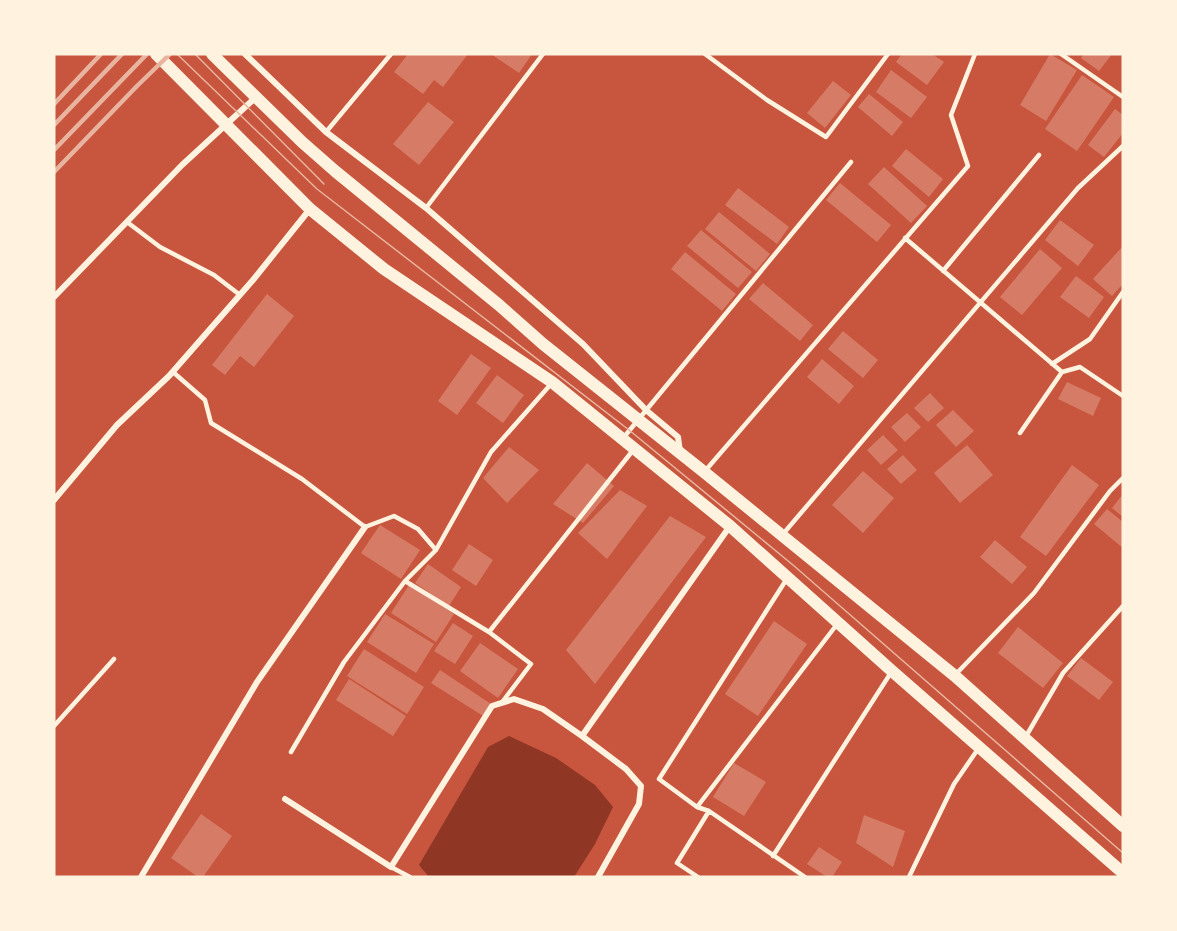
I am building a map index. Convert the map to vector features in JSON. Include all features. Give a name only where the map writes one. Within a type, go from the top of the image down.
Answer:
[{"type":"main road","points":[[156,54],[310,209],[384,268],[552,382],[730,526],[1123,873]]},
{"type":"main road","points":[[212,54],[255,98],[335,171],[543,344],[642,414],[680,453],[955,676],[1123,826]]},
{"type":"street","points":[[249,56],[326,132],[426,208],[583,344],[642,414]]},
{"type":"street","points":[[54,297],[183,165],[255,98]]},
{"type":"street","points":[[54,500],[117,425],[172,372],[240,295],[310,209]]},
{"type":"street","points":[[582,736],[730,526]]},
{"type":"street","points":[[141,877],[256,682],[365,527]]},
{"type":"street","points":[[285,799],[391,867],[492,706],[514,699],[543,709],[626,769],[641,786],[639,804],[598,877]]},
{"type":"lane","points":[[326,132],[391,54]]},
{"type":"lane","points":[[426,208],[543,54]]},
{"type":"lane","points":[[705,54],[767,100],[826,137],[888,54]]},
{"type":"lane","points":[[704,472],[968,166],[951,115],[975,54]]},
{"type":"lane","points":[[1060,54],[1123,97]]},
{"type":"lane","points":[[782,536],[1077,188],[1123,146]]},
{"type":"lane","points":[[943,272],[1039,154]]},
{"type":"lane","points":[[622,440],[851,162]]},
{"type":"lane","points":[[127,222],[160,247],[214,275],[240,295]]},
{"type":"lane","points":[[905,238],[1062,372]]},
{"type":"lane","points":[[1052,364],[1090,339],[1123,292]]},
{"type":"lane","points":[[1020,433],[1062,372],[1080,367],[1123,396]]},
{"type":"lane","points":[[172,372],[205,400],[211,423],[302,479],[365,527],[394,516],[418,529],[436,550]]},
{"type":"lane","points":[[291,752],[344,662],[405,581],[436,550],[492,452],[552,382]]},
{"type":"lane","points":[[489,632],[634,449]]},
{"type":"lane","points":[[955,676],[1034,593],[1110,491],[1123,478]]},
{"type":"lane","points":[[788,576],[659,779],[697,807],[709,811],[804,877]]},
{"type":"lane","points":[[405,581],[489,632],[531,664],[502,703]]},
{"type":"lane","points":[[1025,738],[1063,674],[1123,606]]},
{"type":"lane","points":[[697,807],[839,622]]},
{"type":"lane","points":[[54,726],[114,659]]},
{"type":"lane","points":[[773,856],[892,671]]},
{"type":"lane","points":[[909,877],[954,784],[980,746]]},
{"type":"lane","points":[[698,877],[677,863],[709,811]]},
{"type":"lane","points":[[391,867],[410,877]]},
{"type":"shaded area","points":[[509,736],[556,758],[595,785],[613,807],[595,844],[574,877],[429,877],[419,865],[488,747]]},
{"type":"building","points":[[408,54],[468,54],[443,87],[434,80],[423,94],[394,72]]},
{"type":"building","points":[[491,54],[532,54],[519,73]]},
{"type":"building","points":[[902,54],[932,54],[944,62],[927,85],[896,62]]},
{"type":"building","points":[[1050,54],[1077,70],[1046,121],[1020,105]]},
{"type":"building","points":[[1084,54],[1112,54],[1099,71],[1081,58]]},
{"type":"building","points":[[891,70],[927,97],[911,118],[876,92]]},
{"type":"building","points":[[1082,75],[1114,97],[1077,151],[1045,129]]},
{"type":"building","points":[[833,81],[851,95],[825,128],[807,113]]},
{"type":"building","points":[[869,94],[903,122],[892,136],[858,107]]},
{"type":"building","points":[[428,102],[454,122],[419,165],[393,144]]},
{"type":"building","points":[[1115,109],[1123,115],[1123,133],[1104,157],[1088,145]]},
{"type":"building","points":[[906,149],[943,179],[929,197],[892,166]]},
{"type":"building","points":[[884,167],[927,206],[911,223],[868,184]]},
{"type":"building","points":[[840,183],[891,225],[877,242],[826,200]]},
{"type":"building","points":[[738,188],[789,227],[777,244],[725,205]]},
{"type":"building","points":[[719,212],[770,254],[756,271],[705,229]]},
{"type":"building","points":[[1060,220],[1094,245],[1078,266],[1045,240]]},
{"type":"building","points":[[701,230],[752,272],[738,288],[687,246]]},
{"type":"building","points":[[1123,246],[1123,284],[1112,296],[1093,279]]},
{"type":"building","points":[[1040,249],[1062,268],[1022,315],[1000,297]]},
{"type":"building","points":[[685,252],[736,294],[722,311],[671,269]]},
{"type":"building","points":[[1076,276],[1104,297],[1089,318],[1060,297]]},
{"type":"building","points":[[763,283],[813,325],[800,341],[749,299]]},
{"type":"building","points":[[267,294],[294,316],[254,367],[240,356],[225,375],[212,365]]},
{"type":"building","points":[[843,331],[878,360],[863,378],[828,349]]},
{"type":"building","points":[[471,354],[491,368],[457,415],[438,401]]},
{"type":"building","points":[[822,359],[854,386],[839,404],[807,377]]},
{"type":"building","points":[[497,375],[524,395],[503,423],[476,403]]},
{"type":"building","points":[[1067,382],[1101,398],[1093,416],[1058,399]]},
{"type":"building","points":[[930,393],[944,408],[928,422],[914,408]]},
{"type":"building","points":[[953,410],[974,431],[956,447],[936,425]]},
{"type":"building","points":[[907,413],[921,427],[905,442],[891,427]]},
{"type":"building","points":[[883,435],[898,450],[881,465],[867,450]]},
{"type":"building","points":[[967,445],[993,475],[960,503],[934,473]]},
{"type":"building","points":[[509,447],[539,470],[507,503],[483,478]]},
{"type":"building","points":[[903,455],[917,470],[901,484],[887,469]]},
{"type":"building","points":[[587,463],[614,486],[583,523],[553,504]]},
{"type":"building","points":[[1072,465],[1099,485],[1046,556],[1020,537]]},
{"type":"building","points":[[863,471],[894,498],[863,533],[832,505]]},
{"type":"building","points":[[620,490],[647,506],[607,559],[578,533]]},
{"type":"building","points":[[1123,494],[1123,517],[1112,508]]},
{"type":"building","points":[[1107,509],[1123,522],[1123,548],[1094,524]]},
{"type":"building","points":[[670,516],[706,537],[595,684],[566,650]]},
{"type":"building","points":[[380,525],[420,550],[401,579],[361,553]]},
{"type":"building","points":[[995,540],[1027,567],[1012,584],[980,557]]},
{"type":"building","points":[[469,544],[493,560],[476,586],[452,570]]},
{"type":"building","points":[[428,564],[461,587],[449,606],[415,583]]},
{"type":"building","points":[[409,585],[454,614],[436,642],[391,613]]},
{"type":"building","points":[[385,614],[434,644],[416,673],[367,642]]},
{"type":"building","points":[[774,621],[807,644],[758,716],[725,694]]},
{"type":"building","points":[[453,623],[473,636],[455,664],[434,651]]},
{"type":"building","points":[[1018,627],[1063,663],[1043,688],[998,653]]},
{"type":"building","points":[[480,643],[518,669],[498,698],[460,671]]},
{"type":"building","points":[[364,649],[424,687],[407,714],[347,676]]},
{"type":"building","points":[[1081,658],[1113,682],[1099,700],[1067,676]]},
{"type":"building","points":[[440,670],[491,704],[483,716],[431,683]]},
{"type":"building","points":[[349,679],[406,716],[393,736],[336,700]]},
{"type":"building","points":[[734,763],[766,782],[744,816],[713,797]]},
{"type":"building","points":[[201,814],[232,836],[203,877],[198,877],[171,858]]},
{"type":"building","points":[[864,815],[905,831],[893,867],[856,843]]},
{"type":"building","points":[[819,847],[842,862],[832,877],[827,877],[807,864]]},
{"type":"tram line","points":[[177,54],[317,189],[629,430],[793,565],[1123,853]]},
{"type":"tram line","points":[[195,54],[324,184]]},
{"type":"railway","points":[[54,104],[101,54]]},
{"type":"railway","points":[[54,125],[122,54]]},
{"type":"railway","points":[[54,150],[147,54]]},
{"type":"railway","points":[[54,172],[170,54]]}]
